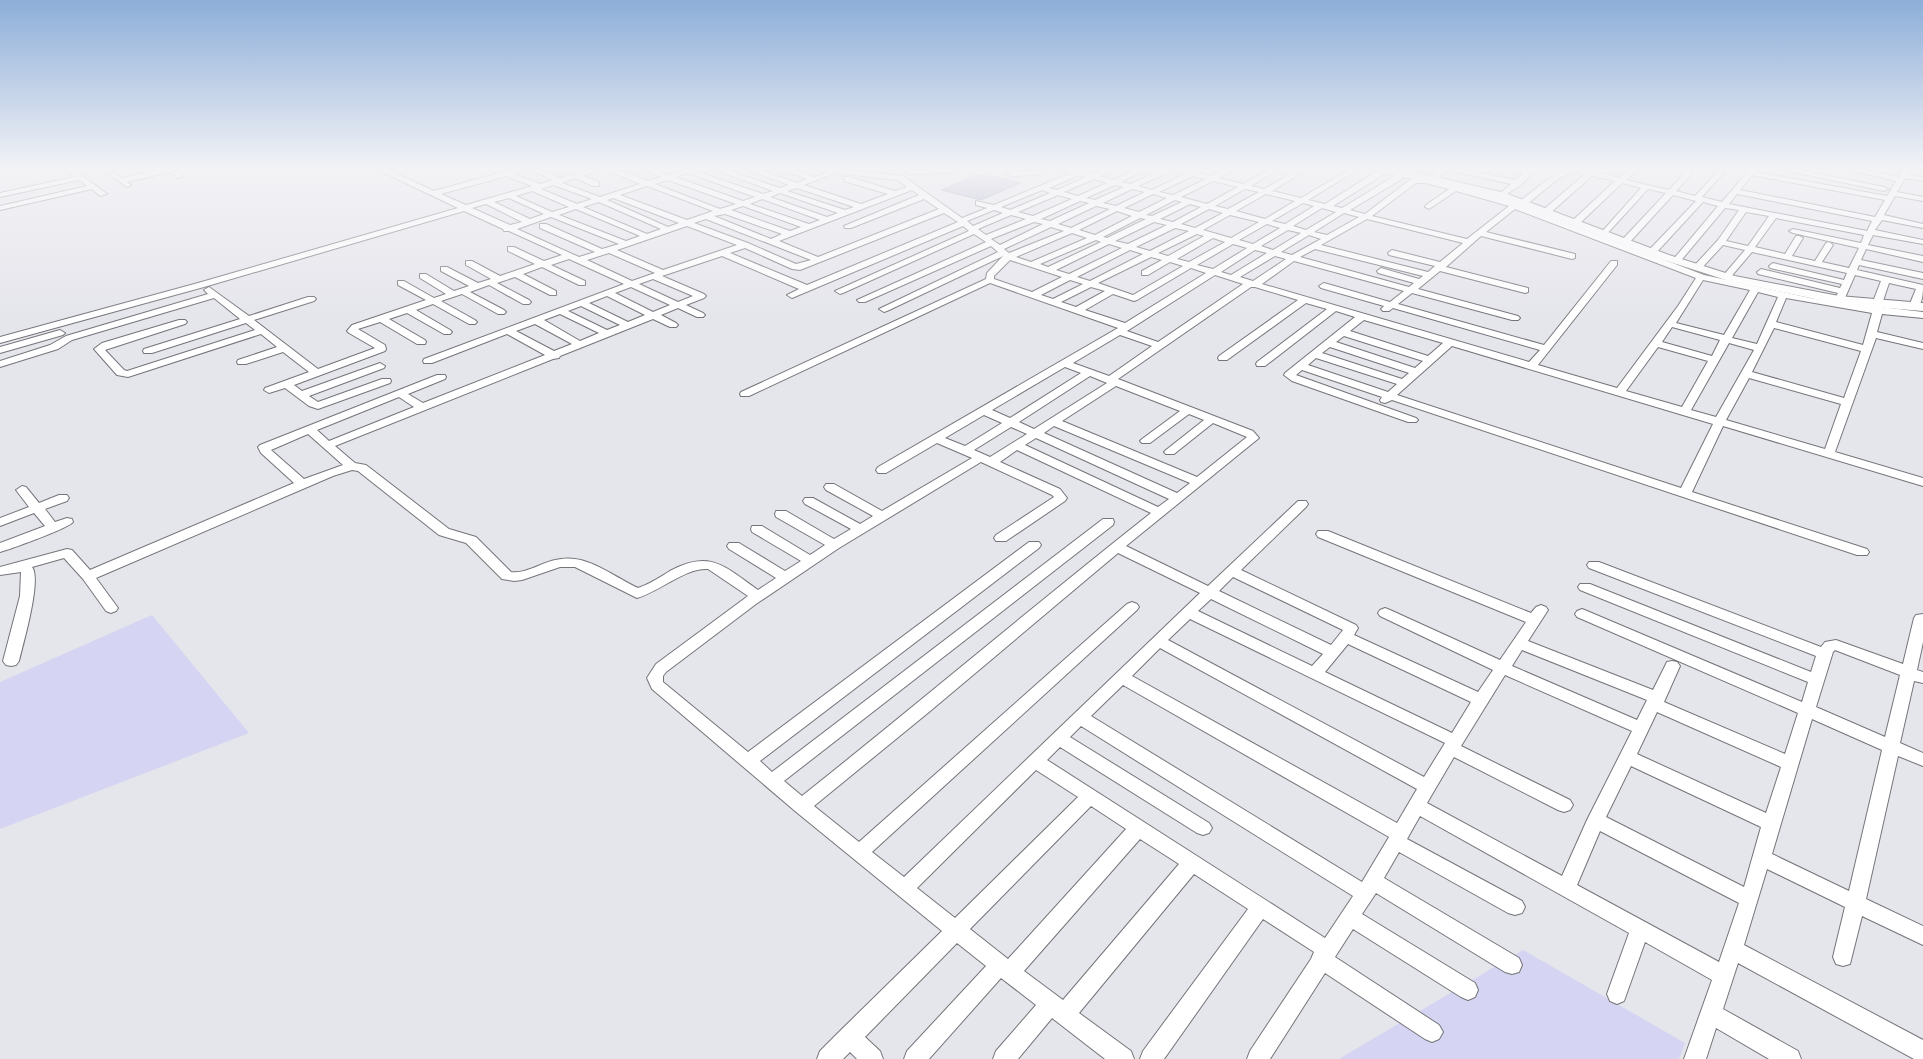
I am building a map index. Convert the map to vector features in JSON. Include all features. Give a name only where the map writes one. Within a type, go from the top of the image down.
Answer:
[{"type":"street","points":[[0,350],[211,293],[436,218]]},
{"type":"street","points":[[484,218],[700,315]]},
{"type":"street","points":[[522,218],[529,222]]},
{"type":"street","points":[[507,229],[541,218]]},
{"type":"street","points":[[561,218],[627,244]]},
{"type":"street","points":[[605,218],[648,237]]},
{"type":"street","points":[[643,218],[669,230]]},
{"type":"street","points":[[673,218],[745,245],[798,267],[924,218]]},
{"type":"street","points":[[579,260],[704,218]]},
{"type":"street","points":[[712,218],[819,260]]},
{"type":"street","points":[[743,218],[790,234]]},
{"type":"street","points":[[785,218],[809,227]]},
{"type":"street","points":[[824,218],[828,220]]},
{"type":"street","points":[[772,242],[832,218]]},
{"type":"street","points":[[848,226],[867,218]]},
{"type":"street","points":[[957,218],[1004,253],[1031,265],[1134,298],[1272,218]]},
{"type":"street","points":[[792,295],[880,259],[970,218]]},
{"type":"street","points":[[840,291],[898,266],[1000,218]]},
{"type":"street","points":[[990,280],[990,276],[1004,253],[1051,224],[1064,218]]},
{"type":"street","points":[[884,309],[1004,253],[1072,230],[1097,218]]},
{"type":"street","points":[[1031,265],[1096,237],[1132,218]]},
{"type":"street","points":[[1033,295],[1186,218]]},
{"type":"street","points":[[1054,302],[1220,218]]},
{"type":"street","points":[[1252,218],[1329,238]]},
{"type":"street","points":[[882,470],[1122,329],[1302,218]]},
{"type":"street","points":[[1232,278],[1331,218]]},
{"type":"street","points":[[1123,1059],[1004,969],[858,853],[657,685],[654,679],[655,674],[758,596],[834,545],[882,516],[985,460],[1016,446],[1054,422],[1160,346],[1252,284],[1293,258],[1362,218]]},
{"type":"street","points":[[1376,218],[1469,242]]},
{"type":"street","points":[[1412,420],[1289,375],[1343,332],[1390,306],[1431,275],[1479,233],[1499,218]]},
{"type":"street","points":[[1555,218],[1699,276],[1754,292],[1923,315]]},
{"type":"street","points":[[1563,218],[1674,260],[1699,276],[1726,277],[1788,291],[1841,296]]},
{"type":"street","points":[[1575,223],[1580,218]]},
{"type":"street","points":[[1602,234],[1617,218]]},
{"type":"street","points":[[1625,242],[1646,218]]},
{"type":"street","points":[[1652,252],[1681,218]]},
{"type":"street","points":[[1674,260],[1710,218]]},
{"type":"street","points":[[1620,392],[1670,324],[1699,276],[1713,239],[1718,218]]},
{"type":"street","points":[[1674,260],[1713,239],[1734,218]]},
{"type":"street","points":[[1726,277],[1773,218]]},
{"type":"street","points":[[1779,218],[1797,229],[1879,220],[1922,218]]},
{"type":"street","points":[[1866,218],[1923,226]]},
{"type":"street","points":[[1874,218],[1923,234]]},
{"type":"street","points":[[1874,218],[1923,242]]},
{"type":"street","points":[[1797,229],[1879,220],[1882,218]]},
{"type":"street","points":[[862,300],[1034,219],[1923,482]]},
{"type":"street","points":[[1048,270],[1154,219],[1515,318]]},
{"type":"street","points":[[1879,220],[1923,250]]},
{"type":"street","points":[[1841,296],[1879,220]]},
{"type":"street","points":[[1879,220],[1923,259]]},
{"type":"street","points":[[543,226],[663,273]]},
{"type":"street","points":[[1488,226],[1562,244]]},
{"type":"street","points":[[1787,257],[1797,229]]},
{"type":"street","points":[[1479,233],[1572,256]]},
{"type":"street","points":[[1145,273],[1212,235]]},
{"type":"street","points":[[1713,239],[1922,287],[1919,306],[1878,310]]},
{"type":"street","points":[[428,361],[630,284],[745,245]]},
{"type":"street","points":[[1817,264],[1829,245]]},
{"type":"street","points":[[1314,246],[1431,275]]},
{"type":"street","points":[[511,249],[582,283]]},
{"type":"street","points":[[722,253],[808,289]]},
{"type":"street","points":[[1392,253],[1525,290]]},
{"type":"street","points":[[269,390],[381,349],[381,347],[352,329],[434,300],[568,256]]},
{"type":"street","points":[[1859,258],[1923,268]]},
{"type":"street","points":[[1859,258],[1923,276]]},
{"type":"street","points":[[880,259],[966,291]]},
{"type":"street","points":[[469,263],[499,279]]},
{"type":"street","points":[[1531,367],[1614,263]]},
{"type":"street","points":[[1359,266],[1421,282]]},
{"type":"street","points":[[444,269],[476,286]]},
{"type":"street","points":[[1847,283],[1764,272],[1923,324]]},
{"type":"street","points":[[515,273],[553,293]]},
{"type":"street","points":[[423,276],[501,312]]},
{"type":"street","points":[[328,445],[582,345],[701,296],[653,276]]},
{"type":"street","points":[[1829,454],[1872,334],[1886,279]]},
{"type":"street","points":[[745,394],[990,280],[1078,310],[1160,346]]},
{"type":"street","points":[[489,282],[526,302]]},
{"type":"street","points":[[401,283],[472,322]]},
{"type":"street","points":[[821,283],[908,318]]},
{"type":"street","points":[[1324,286],[1390,306],[1546,348]]},
{"type":"street","points":[[1078,310],[1112,291]]},
{"type":"street","points":[[1685,411],[1754,292]]},
{"type":"street","points":[[211,293],[317,373]]},
{"type":"street","points":[[0,364],[31,359],[68,338],[115,320],[211,293]]},
{"type":"street","points":[[607,293],[673,325]]},
{"type":"street","points":[[1685,493],[1720,421],[1760,348],[1783,296]]},
{"type":"street","points":[[148,351],[311,299]]},
{"type":"street","points":[[1223,358],[1304,300]]},
{"type":"street","points":[[581,303],[628,325]]},
{"type":"street","points":[[1261,364],[1334,308]]},
{"type":"street","points":[[408,309],[447,332]]},
{"type":"street","points":[[561,311],[608,334]]},
{"type":"street","points":[[381,318],[421,342]]},
{"type":"street","points":[[0,340],[115,320]]},
{"type":"street","points":[[76,343],[115,320]]},
{"type":"street","points":[[536,320],[582,345]]},
{"type":"street","points":[[182,322],[102,347],[99,350],[124,374],[199,352],[262,331]]},
{"type":"street","points":[[1670,324],[1760,348]]},
{"type":"street","points":[[1771,324],[1867,349]]},
{"type":"street","points":[[166,327],[199,352]]},
{"type":"street","points":[[508,330],[554,356]]},
{"type":"street","points":[[1343,332],[1430,360]]},
{"type":"street","points":[[1872,334],[1923,346]]},
{"type":"street","points":[[132,337],[163,363]]},
{"type":"street","points":[[1328,343],[1417,372]]},
{"type":"street","points":[[1376,408],[1449,343]]},
{"type":"street","points":[[1656,343],[1714,360]]},
{"type":"street","points":[[18,345],[31,359]]},
{"type":"street","points":[[242,362],[284,348]]},
{"type":"street","points":[[1314,354],[1404,383]]},
{"type":"street","points":[[801,806],[923,708],[1117,547],[1253,438],[1249,433],[1064,363]]},
{"type":"street","points":[[301,395],[380,366]]},
{"type":"street","points":[[1300,366],[1862,552]]},
{"type":"street","points":[[965,451],[1090,372]]},
{"type":"street","points":[[1746,374],[1847,402]]},
{"type":"street","points":[[302,484],[263,449],[266,445],[441,377]]},
{"type":"street","points":[[286,384],[318,406],[386,381]]},
{"type":"street","points":[[400,393],[423,408]]},
{"type":"street","points":[[983,410],[1037,433],[1178,498]]},
{"type":"street","points":[[1146,441],[1188,410]]},
{"type":"street","points":[[1170,452],[1212,419]]},
{"type":"street","points":[[1054,422],[1199,482]]},
{"type":"street","points":[[309,429],[351,466]]},
{"type":"street","points":[[936,438],[1056,492],[1061,498],[1001,538]]},
{"type":"street","points":[[1016,446],[1160,512]]},
{"type":"street","points":[[88,576],[342,467],[351,466],[362,468],[444,532],[451,536],[471,540],[507,576],[517,576],[551,564],[567,562],[582,565],[637,592],[649,588],[693,566],[705,563],[712,565],[758,596]]},
{"type":"street","points":[[830,487],[882,516]]},
{"type":"street","points":[[22,490],[53,528]]},
{"type":"street","points":[[0,522],[63,498]]},
{"type":"street","points":[[809,501],[860,529]]},
{"type":"street","points":[[904,889],[1158,641],[1302,504]]},
{"type":"street","points":[[781,514],[834,545]]},
{"type":"street","points":[[1,545],[67,522]]},
{"type":"street","points":[[772,781],[1108,522]]},
{"type":"street","points":[[757,529],[811,561]]},
{"type":"street","points":[[1258,1059],[1369,887],[1453,744],[1537,615],[1323,534]]},
{"type":"street","points":[[748,761],[1034,545]]},
{"type":"street","points":[[734,546],[786,578]]},
{"type":"street","points":[[1117,547],[1332,652]]},
{"type":"street","points":[[0,571],[67,553],[88,576],[111,608]]},
{"type":"street","points":[[1594,565],[1825,654]]},
{"type":"street","points":[[12,661],[27,596],[28,571],[23,567],[17,567]]},
{"type":"street","points":[[1232,571],[1348,626],[1351,630],[1314,674]]},
{"type":"street","points":[[1585,587],[1817,680]]},
{"type":"street","points":[[858,853],[1132,607]]},
{"type":"street","points":[[1188,612],[1453,744],[1564,805]]},
{"type":"street","points":[[1386,613],[1502,668],[1642,729]]},
{"type":"street","points":[[1582,614],[1923,760]]},
{"type":"street","points":[[1843,957],[1891,747],[1915,675],[1921,618]]},
{"type":"street","points":[[1346,636],[1481,700]]},
{"type":"street","points":[[1158,641],[1427,787]]},
{"type":"street","points":[[1520,643],[1656,701],[1790,764]]},
{"type":"street","points":[[1695,1059],[1749,899],[1762,858],[1770,824],[1825,654],[1830,646],[1836,646],[1915,675]]},
{"type":"street","points":[[1566,888],[1596,820],[1672,666]]},
{"type":"street","points":[[1121,677],[1515,907]]},
{"type":"street","points":[[1080,717],[1369,887],[1512,965]]},
{"type":"street","points":[[1058,738],[1203,828]]},
{"type":"street","points":[[1628,757],[1770,824]]},
{"type":"street","points":[[1035,761],[1138,829],[1261,907],[1324,955],[1432,1032]]},
{"type":"street","points":[[828,1059],[1089,797]]},
{"type":"street","points":[[1416,805],[1723,975]]},
{"type":"street","points":[[1596,820],[1749,899]]},
{"type":"street","points":[[915,1059],[1004,969],[1138,829]]},
{"type":"street","points":[[1762,858],[1923,936]]},
{"type":"street","points":[[1004,1059],[1057,1009],[1192,862]]},
{"type":"street","points":[[1151,1059],[1261,907]]},
{"type":"street","points":[[1350,917],[1468,990]]},
{"type":"street","points":[[1617,994],[1640,929]]},
{"type":"street","points":[[1732,949],[1923,1052]]},
{"type":"street","points":[[1711,1014],[1790,1059]]},
{"type":"street","points":[[849,1038],[872,1059]]},
{"type":"shaded area","points":[[152,615],[249,733],[0,829],[0,682]]},
{"type":"shaded area","points":[[1523,950],[1685,1043],[1679,1059],[1339,1059]]},
{"type":"waterway","points":[[1704,274],[1722,279]]},
{"type":"waterway","points":[[1912,311],[1923,311]]}]
